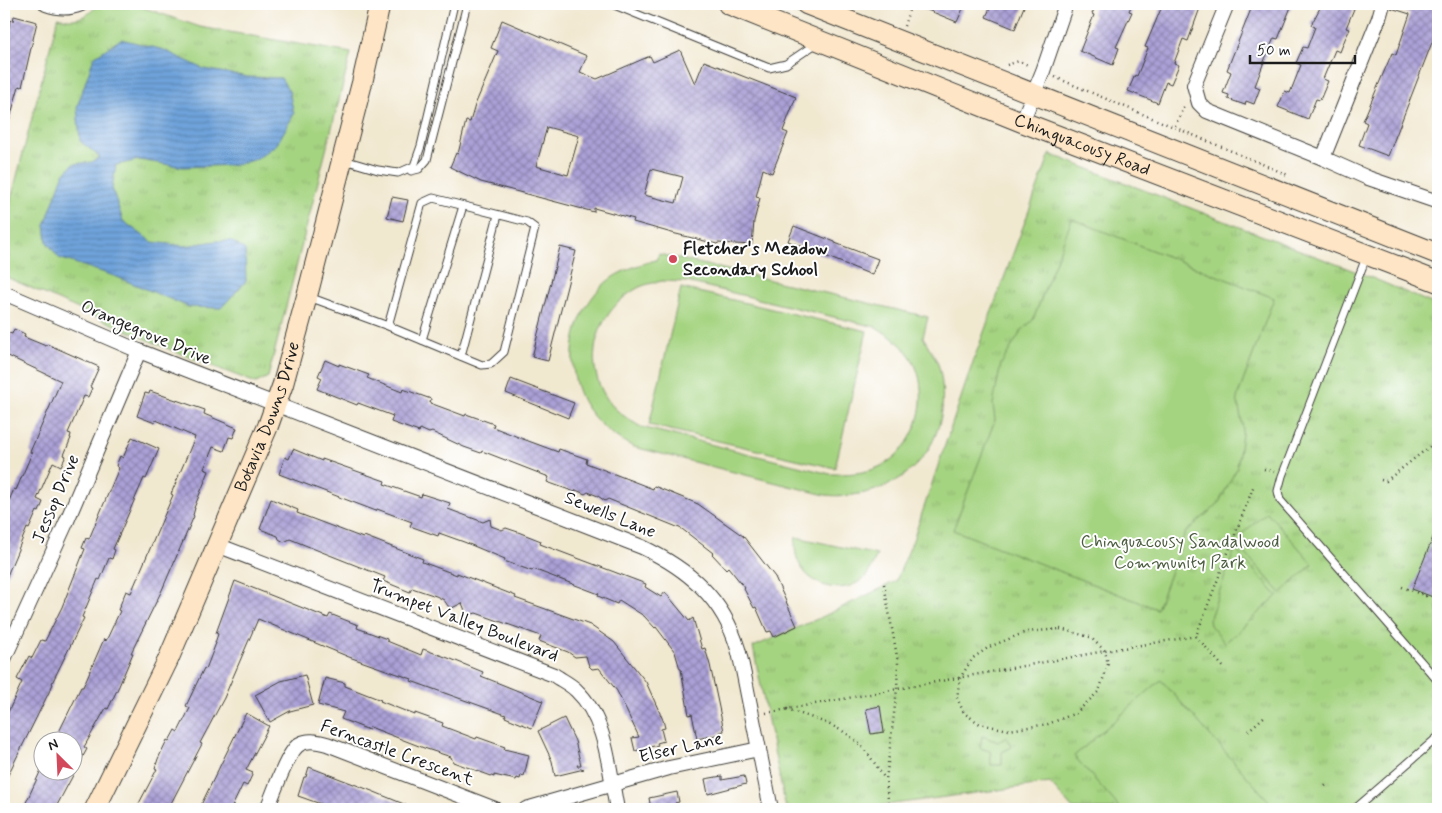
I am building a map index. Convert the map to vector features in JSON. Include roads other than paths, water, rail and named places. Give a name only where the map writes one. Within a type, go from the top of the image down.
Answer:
[{"type":"main road","name":"Botavia Downs Drive","points":[[96,809],[168,660],[276,405],[307,296],[362,83],[380,4]]},
{"type":"main road","name":"Chinguacousy Road","points":[[728,4],[1022,122],[1438,282]]},
{"type":"main road","name":"Chinguacousy Road","points":[[806,4],[1438,254]]},
{"type":"street","points":[[46,4],[56,8],[72,8],[81,4]]},
{"type":"street","points":[[1022,122],[1066,4]]},
{"type":"street","points":[[1227,4],[1194,85],[1199,104],[1207,111],[1368,178],[1438,202]]},
{"type":"street","points":[[1323,158],[1383,4]]},
{"type":"street","name":"Orangegrove Drive","points":[[4,293],[139,352],[276,405]]},
{"type":"street","name":"Jessop Drive","points":[[4,659],[62,532],[139,352]]},
{"type":"street","name":"Sewells Lane","points":[[276,405],[642,547],[666,558],[695,580],[716,604],[732,634],[742,664],[772,809]]},
{"type":"street","name":"Trumpet Valley Boulevard","points":[[217,545],[545,672],[566,682],[577,690],[599,725],[617,809]]},
{"type":"street","name":"Ferncastle Crescent","points":[[267,809],[290,753],[299,744],[312,741],[327,744],[495,809]]},
{"type":"street","name":"Elser Lane","points":[[612,785],[669,768],[759,749]]},
{"type":"street","points":[[526,809],[612,785]]},
{"type":"lane","points":[[398,173],[414,166],[454,4]]},
{"type":"lane","points":[[341,159],[378,170],[398,173],[419,169],[427,160],[468,4]]},
{"type":"lane","points":[[612,4],[768,68],[786,64],[820,41]]},
{"type":"lane","points":[[307,296],[388,326],[482,365],[491,364],[504,352],[535,228],[526,222],[433,198],[422,203],[388,326]]},
{"type":"lane","points":[[422,340],[463,206]]},
{"type":"lane","points":[[461,356],[498,215]]},
{"type":"lane","points":[[1367,254],[1282,476],[1278,495],[1280,500],[1438,681]]},
{"type":"lane","points":[[1355,809],[1438,737]]},
{"type":"water","points":[[121,39],[164,50],[204,69],[248,77],[281,78],[289,91],[294,114],[277,144],[257,159],[234,165],[183,167],[139,160],[116,165],[112,188],[123,221],[152,242],[185,246],[216,241],[231,241],[245,250],[246,281],[221,308],[189,307],[117,277],[59,258],[47,242],[45,225],[63,175],[73,164],[92,162],[100,157],[80,141],[77,107],[94,57]]},
{"type":"place","name":"Fletcher's Meadow Secondary School","points":[[673,259]]},
{"type":"park label","name":"Chinguacousy Sandalwood Community Park","points":[[1180,552]]}]
